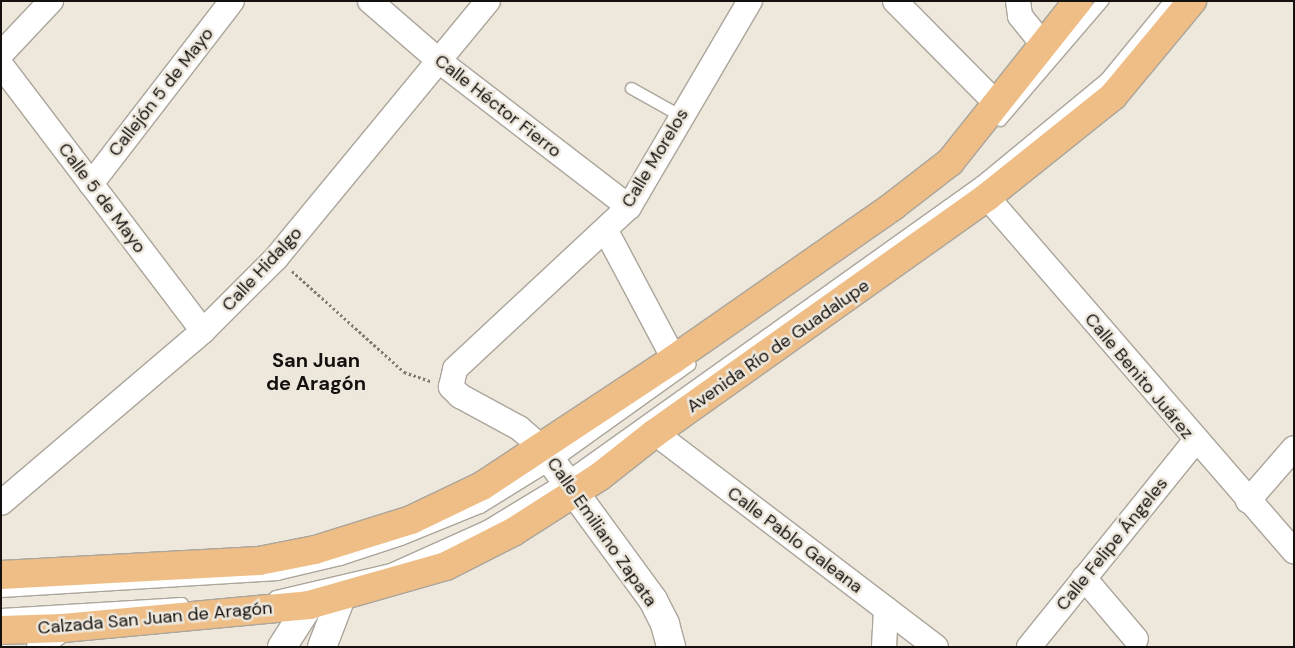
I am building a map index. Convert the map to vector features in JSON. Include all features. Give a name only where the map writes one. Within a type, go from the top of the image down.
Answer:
[{"type":"main road","name":"Avenida Río de Guadalupe","points":[[309,604],[446,566],[513,532],[559,470],[674,359],[893,206],[950,162],[1078,1]]},
{"type":"main road","name":"Avenida Río de Guadalupe","points":[[1,575],[259,561],[315,550],[411,520],[482,486],[559,470],[655,433],[986,196],[1113,96],[1192,1]]},
{"type":"main road","name":"Calzada San Juan de Aragón","points":[[1,630],[63,628],[309,604]]},
{"type":"street","points":[[1,54],[51,1]]},
{"type":"street","name":"Callejón 5 de Mayo","points":[[91,184],[232,1]]},
{"type":"street","name":"Calle Héctor Fierro","points":[[370,1],[438,60],[629,207]]},
{"type":"street","name":"Calle Hidalgo","points":[[1,503],[203,331],[276,258],[488,1]]},
{"type":"street","name":"Calle Morelos","points":[[451,383],[455,369],[606,231],[629,207],[750,1]]},
{"type":"street","points":[[895,1],[996,103]]},
{"type":"street","points":[[1018,1],[1020,16],[1043,44]]},
{"type":"street","name":"Calle 5 de Mayo","points":[[1,65],[203,331]]},
{"type":"street","name":"Calle Benito Juárez","points":[[986,196],[1195,441],[1294,552]]},
{"type":"street","points":[[606,231],[674,359]]},
{"type":"street","points":[[451,383],[460,396],[520,428],[559,470]]},
{"type":"street","name":"Calle Pablo Galeana","points":[[655,433],[936,647]]},
{"type":"street","name":"Calle Felipe Ángeles","points":[[1030,647],[1195,441]]},
{"type":"street","points":[[1248,501],[1294,448]]},
{"type":"street","name":"Calle Emiliano Zapata","points":[[559,470],[653,600],[666,624],[671,647]]},
{"type":"street","points":[[1084,578],[1136,639]]},
{"type":"street","points":[[322,647],[342,595]]},
{"type":"street","points":[[282,647],[309,604]]},
{"type":"street","points":[[884,647],[886,609]]},
{"type":"street","points":[[40,647],[63,628]]},
{"type":"lane","points":[[751,321],[902,213],[957,168],[1102,1]]},
{"type":"lane","points":[[1,591],[277,574],[340,559],[401,539],[480,507],[559,470],[980,182],[1106,78],[1169,1]]},
{"type":"lane","points":[[631,88],[681,116]]},
{"type":"lane","points":[[210,601],[276,596],[390,569],[486,526],[703,355]]},
{"type":"lane","points":[[1,614],[190,603]]},
{"type":"path","points":[[276,258],[404,372],[451,383]]},
{"type":"district","name":"San Juan de Aragón","points":[[316,372]]}]
